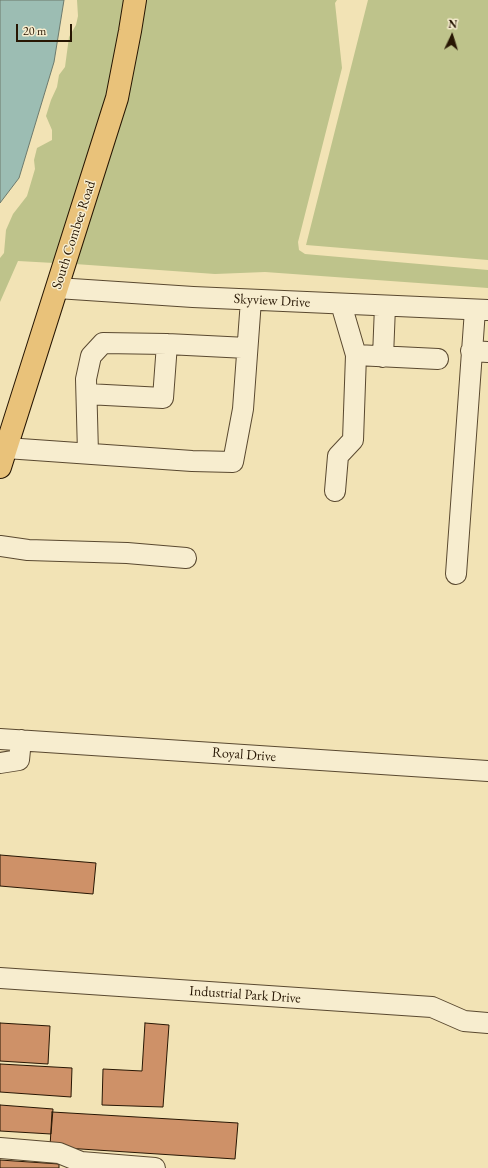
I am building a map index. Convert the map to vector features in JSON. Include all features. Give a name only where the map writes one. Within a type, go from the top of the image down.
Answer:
[{"type":"main road","name":"South Combee Road","points":[[3,457],[117,98],[130,31],[134,0]]},
{"type":"street","name":"Skyview Drive","points":[[57,288],[251,300],[481,310]]},
{"type":"street","points":[[3,457],[88,453],[192,461],[233,462],[243,409],[251,300]]},
{"type":"street","points":[[335,491],[338,456],[353,440],[356,356],[341,304]]},
{"type":"street","points":[[383,357],[385,306]]},
{"type":"street","points":[[456,574],[480,352],[481,310]]},
{"type":"street","points":[[88,453],[86,379],[90,356],[102,343],[168,344],[247,348]]},
{"type":"street","points":[[87,394],[163,398],[168,344]]},
{"type":"street","points":[[356,356],[438,359]]},
{"type":"street","points":[[0,546],[28,550],[127,553],[186,558]]},
{"type":"street","name":"Royal Drive","points":[[0,739],[488,771]]},
{"type":"street","points":[[0,764],[19,760],[20,740]]},
{"type":"street","name":"Industrial Park Drive","points":[[0,978],[432,1007],[464,1020],[488,1023]]},
{"type":"street","points":[[0,1148],[59,1153],[81,1162],[155,1168]]},
{"type":"green space","points":[[77,0],[125,0],[108,96],[54,263],[18,261],[0,302],[0,258],[4,253],[6,230],[13,214],[27,196],[35,169],[34,160],[37,148],[52,140],[52,130],[46,116],[57,87],[59,75],[65,67],[69,37],[76,25],[78,16]]},
{"type":"green space","points":[[144,0],[337,0],[335,3],[342,68],[298,242],[299,250],[305,254],[488,270],[488,288],[265,272],[215,274],[75,264]]},
{"type":"green space","points":[[368,0],[488,0],[488,260],[306,245]]},
{"type":"water","points":[[0,0],[64,0],[54,62],[19,178],[0,203]]},
{"type":"building","points":[[0,855],[96,863],[93,894],[0,886]]},
{"type":"building","points":[[0,1023],[50,1026],[48,1064],[0,1061]]},
{"type":"building","points":[[145,1023],[169,1025],[163,1107],[102,1105],[103,1069],[142,1071]]},
{"type":"building","points":[[0,1064],[72,1068],[71,1097],[0,1092]]},
{"type":"building","points":[[0,1105],[53,1109],[51,1134],[0,1131]]},
{"type":"building","points":[[52,1112],[238,1123],[235,1159],[50,1147]]},
{"type":"building","points":[[0,1160],[59,1164],[59,1168],[0,1168]]}]
